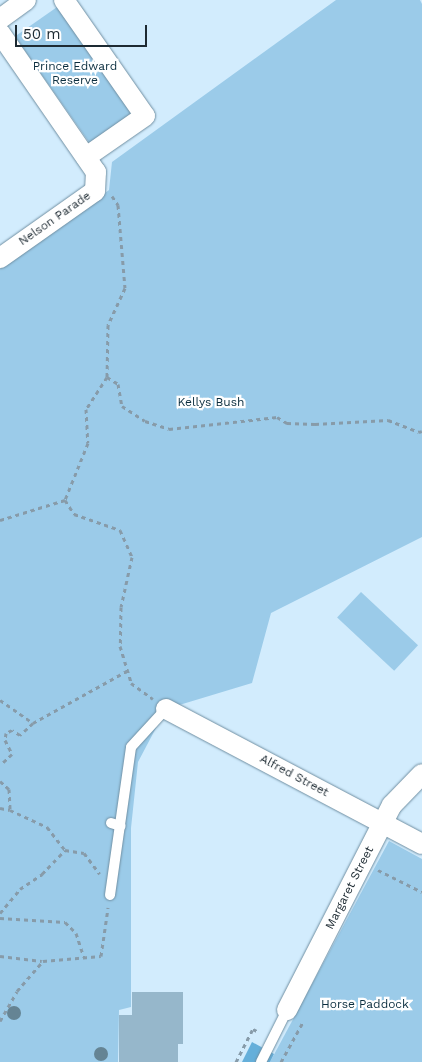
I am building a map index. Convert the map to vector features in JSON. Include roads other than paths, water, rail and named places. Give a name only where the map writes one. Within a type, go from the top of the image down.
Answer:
[{"type":"street","points":[[0,19],[26,0]]},
{"type":"street","points":[[0,34],[91,165],[145,116],[64,0]]},
{"type":"street","name":"Nelson Parade","points":[[0,258],[94,191],[91,165]]},
{"type":"street","name":"Alfred Street","points":[[166,709],[422,844]]},
{"type":"street","name":"Margaret Street","points":[[288,1010],[392,806],[422,774]]},
{"type":"lane","points":[[110,892],[116,824],[132,748],[166,709]]},
{"type":"lane","points":[[261,1062],[288,1010]]},
{"type":"park label","name":"Prince Edward Reserve","points":[[75,74]]},
{"type":"park label","name":"Kellys Bush","points":[[211,403]]},
{"type":"park label","name":"Horse Paddock","points":[[365,1005]]}]
